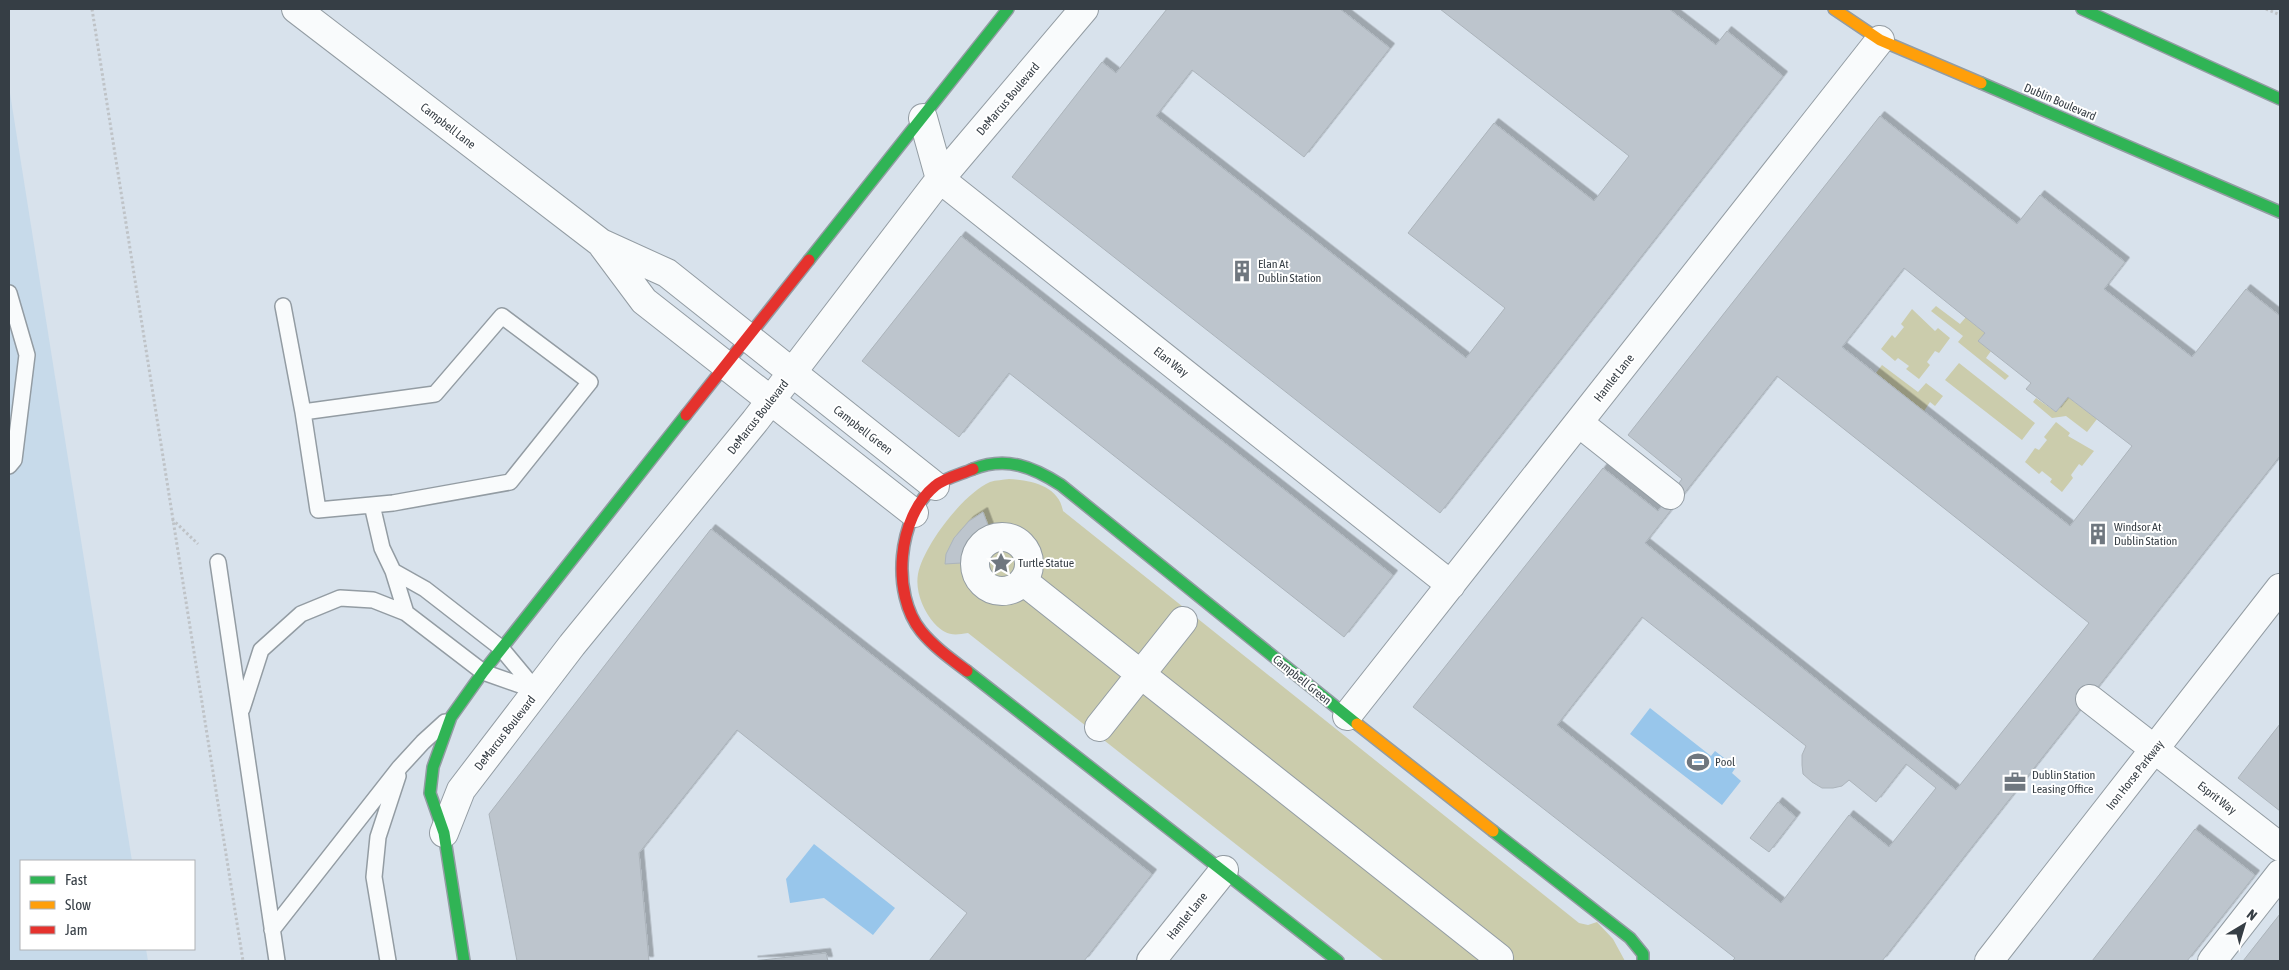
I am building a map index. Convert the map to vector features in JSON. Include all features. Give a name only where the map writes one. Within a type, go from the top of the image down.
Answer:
[{"type":"street","name":"Campbell Lane","points":[[296,9],[601,243],[666,274],[791,374]]},
{"type":"street","points":[[464,961],[444,833],[430,792],[434,766],[451,717],[501,648],[1008,9]]},
{"type":"street","name":"DeMarcus Boulevard","points":[[444,833],[461,790],[537,692],[770,401],[940,179],[1084,9]]},
{"type":"street","name":"Dublin Boulevard","points":[[1834,9],[1880,40],[2280,212]]},
{"type":"street","points":[[2082,9],[2280,99]]},
{"type":"street","name":"Hamlet Lane","points":[[1347,716],[1880,40]]},
{"type":"street","points":[[923,118],[940,179]]},
{"type":"street","name":"Elan Way","points":[[940,179],[1451,585]]},
{"type":"street","name":"Campbell Lane","points":[[601,243],[644,301],[770,401]]},
{"type":"street","name":"Campbell Green","points":[[791,374],[935,486]]},
{"type":"street","points":[[770,401],[914,514]]},
{"type":"street","points":[[1579,423],[1670,495]]},
{"type":"street","name":"Campbell Green","points":[[1338,961],[935,646],[920,630],[909,611],[902,586],[901,561],[914,514],[935,486],[976,468],[997,463],[1020,464],[1039,471],[1061,485],[1347,716],[1630,938],[1643,954],[1643,961]]},
{"type":"street","points":[[1023,581],[1499,958]]},
{"type":"street","name":"Iron Horse Parkway","points":[[1989,961],[2280,588]]},
{"type":"street","points":[[1099,727],[1183,621]]},
{"type":"street","name":"Esprit Way","points":[[2090,698],[2280,847]]},
{"type":"street","name":"Hamlet Lane","points":[[1151,961],[1224,870]]},
{"type":"street","points":[[2212,961],[2280,874]]},
{"type":"lane","points":[[9,293],[27,355],[14,460],[9,466]]},
{"type":"lane","points":[[283,306],[303,412],[318,510],[372,505],[510,482],[590,382],[502,316],[435,394],[303,412]]},
{"type":"lane","points":[[372,505],[382,548],[393,571],[406,613]]},
{"type":"lane","points":[[218,562],[277,961]]},
{"type":"lane","points":[[393,571],[425,589],[501,648],[537,692]]},
{"type":"lane","points":[[241,713],[261,650],[300,614],[340,598],[373,600],[406,613],[483,672],[537,692]]},
{"type":"lane","points":[[272,930],[400,767],[423,742],[451,717]]},
{"type":"lane","points":[[388,961],[374,877],[378,837],[400,767]]},
{"type":"path","points":[[92,9],[243,961]]},
{"type":"path","points":[[2266,9],[2280,15]]},
{"type":"path","points":[[172,518],[218,562]]},
{"type":"shaded area","points":[[9,87],[132,860],[20,860],[20,950],[146,950],[148,961],[9,961]]},
{"type":"green space","points":[[1936,306],[1960,324],[1966,317],[1985,333],[1979,341],[1991,351],[1986,358],[2009,376],[2005,380],[1958,342],[1963,336],[1931,311]]},
{"type":"green space","points":[[1912,309],[1935,331],[1938,328],[1950,338],[1939,353],[1935,351],[1927,362],[1930,365],[1919,379],[1906,369],[1909,366],[1898,358],[1895,361],[1881,349],[1892,335],[1895,338],[1904,327],[1901,324]]},
{"type":"green space","points":[[1959,363],[2035,423],[2022,440],[1945,380]]},
{"type":"green space","points":[[1882,365],[1918,392],[1926,383],[1943,396],[1935,406],[1930,402],[1924,411],[1876,373]]},
{"type":"green space","points":[[2068,397],[2097,419],[2087,432],[2066,416],[2052,418],[2033,402],[2036,398],[2056,412]]},
{"type":"green space","points":[[2056,422],[2070,433],[2068,436],[2094,451],[2082,466],[2079,464],[2071,475],[2073,478],[2062,492],[2050,482],[2052,479],[2042,471],[2039,474],[2025,462],[2035,448],[2039,450],[2047,440],[2044,437]]},
{"type":"green space","points":[[1009,479],[1035,483],[1050,490],[1060,502],[1063,511],[1579,923],[1588,925],[1597,922],[1613,939],[1625,961],[1384,961],[968,633],[953,634],[942,630],[926,612],[919,594],[917,580],[922,562],[936,535],[968,497],[990,482]]},
{"type":"water","name":"Pool","points":[[1650,708],[1711,756],[1715,751],[1736,767],[1732,773],[1741,781],[1722,805],[1630,734]]},
{"type":"water","points":[[814,844],[895,908],[873,935],[824,898],[790,903],[786,879]]},
{"type":"building","name":"Elan At Dublin Station","points":[[1167,9],[1340,9],[1390,48],[1304,157],[1192,70],[1156,116],[1466,358],[1505,308],[1408,233],[1494,123],[1594,201],[1629,156],[1440,9],[1669,9],[1716,45],[1727,31],[1783,76],[1440,513],[1012,177],[1102,62],[1116,73]]},
{"type":"building","name":"Windsor At Dublin Station","points":[[1880,116],[2017,224],[2040,195],[2125,262],[2104,289],[2192,357],[2246,289],[2280,316],[2280,456],[1882,961],[1732,961],[1735,958],[1413,707],[1603,468],[1658,511],[1682,479],[1628,435]],"holes":[[[1904,268],[1985,333],[1978,341],[2031,383],[2026,389],[2056,412],[2068,397],[2132,446],[2070,526],[1842,347]],[[1777,376],[2089,623],[1956,790],[1645,543]],[[1642,617],[1806,746],[1802,755],[1803,774],[1822,788],[1842,786],[1849,780],[1876,802],[1906,764],[1936,788],[1889,847],[1849,815],[1781,903],[1557,725]]]},
{"type":"building","points":[[961,236],[1393,575],[1344,637],[1009,373],[959,437],[862,361]]},
{"type":"building","points":[[983,512],[994,541],[986,543],[982,547],[978,554],[978,562],[945,564],[946,554],[954,538],[969,521]]},
{"type":"building","points":[[711,529],[1152,874],[1084,961],[929,961],[967,913],[737,730],[639,853],[649,961],[517,961],[489,814]]},
{"type":"building","points":[[2280,724],[2280,811],[2238,778]]},
{"type":"building","points":[[1778,802],[1796,817],[1769,852],[1750,838]]},
{"type":"building","points":[[2195,829],[2255,875],[2187,961],[2092,961]]},
{"type":"building","points":[[2280,914],[2280,961],[2243,961]]},
{"type":"building","points":[[826,953],[828,961],[753,961]]},
{"type":"traffic: fast","points":[[809,260],[1008,9]]},
{"type":"traffic: fast","points":[[2082,9],[2280,99]]},
{"type":"traffic: fast","points":[[1981,83],[2280,212]]},
{"type":"traffic: fast","points":[[464,961],[444,833],[430,793],[433,767],[451,717],[483,672],[686,415]]},
{"type":"traffic: fast","points":[[973,469],[997,463],[1019,465],[1040,473],[1061,485],[1357,724]]},
{"type":"traffic: fast","points":[[967,671],[1338,961]]},
{"type":"traffic: fast","points":[[1493,831],[1630,938],[1643,954],[1643,961]]},
{"type":"traffic: slow","points":[[1834,9],[1880,40],[1981,83]]},
{"type":"traffic: slow","points":[[1357,724],[1493,831]]},
{"type":"traffic: jam","points":[[686,415],[809,260]]},
{"type":"traffic: jam","points":[[967,671],[931,642],[911,615],[905,597],[902,577],[902,556],[906,536],[922,500],[939,483],[973,469]]},
{"type":"place","name":"Elan At Dublin Station","points":[[1242,271]]},
{"type":"place","name":"Windsor At Dublin Station","points":[[2098,534]]},
{"type":"place","name":"Turtle Statue","points":[[1001,563]]},
{"type":"place","name":"Pool","points":[[1698,762]]},
{"type":"place","name":"Dublin Station Leasing Office","points":[[2015,782]]}]
